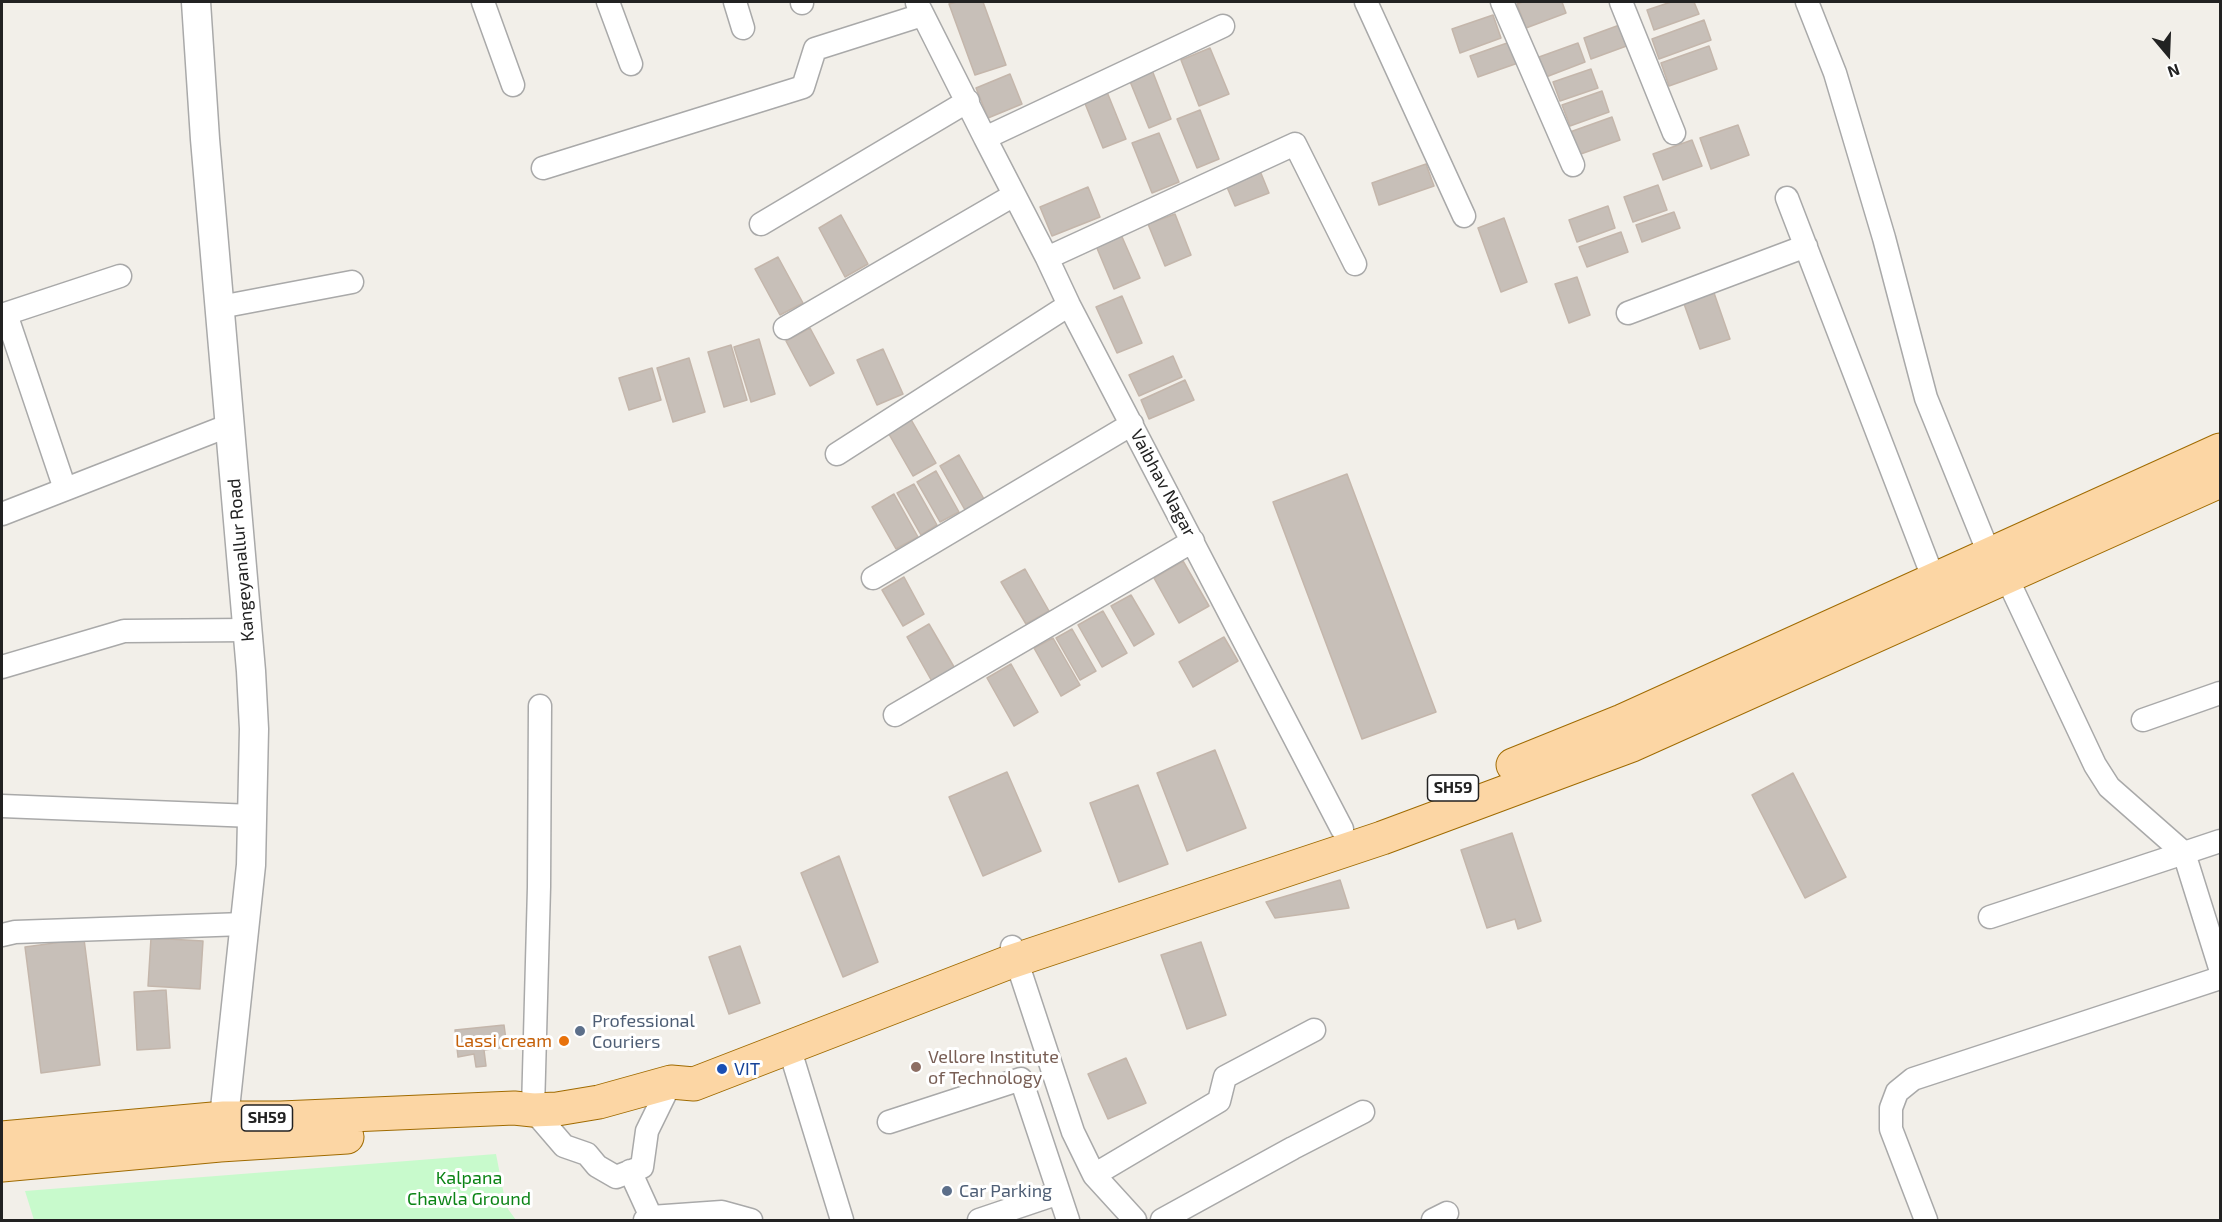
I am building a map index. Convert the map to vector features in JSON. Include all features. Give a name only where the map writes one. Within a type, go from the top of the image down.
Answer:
[{"type":"main road","name":"SH59","points":[[2,1138],[224,1118],[514,1108],[533,1110],[599,1102],[671,1082],[687,1066],[910,978],[1014,953],[1497,772],[1622,721],[1934,580],[1998,566],[2220,450]]},
{"type":"main road","points":[[671,1082],[694,1084],[1014,953],[1382,838],[1632,745],[1998,566],[2220,481]]},
{"type":"main road","points":[[2,1165],[220,1145],[517,1126],[533,1110]]},
{"type":"street","name":"Kangeyanallur Road","points":[[196,2],[254,729],[251,865],[224,1118]]},
{"type":"street","points":[[483,2],[513,85]]},
{"type":"street","points":[[608,2],[632,64]]},
{"type":"street","points":[[735,2],[743,28]]},
{"type":"street","points":[[1366,2],[1464,216]]},
{"type":"street","points":[[1502,2],[1574,165]]},
{"type":"street","points":[[1621,2],[1674,133]]},
{"type":"street","points":[[1807,2],[1842,95],[1884,238],[1926,398],[1998,566],[2095,765],[2109,787],[2184,853],[2220,968]]},
{"type":"street","points":[[543,168],[803,87],[815,49],[919,8]]},
{"type":"street","name":"Vaibhav Nagar","points":[[919,8],[968,101],[1069,305],[1342,829]]},
{"type":"street","points":[[985,138],[1223,26]]},
{"type":"street","points":[[760,225],[968,101]]},
{"type":"street","points":[[1047,258],[1295,144],[1355,264]]},
{"type":"street","points":[[785,328],[1014,195]]},
{"type":"street","points":[[1787,198],[1934,580]]},
{"type":"street","points":[[1628,313],[1806,246]]},
{"type":"street","points":[[65,489],[4,315],[120,276]]},
{"type":"street","points":[[220,307],[352,282]]},
{"type":"street","points":[[837,454],[1069,305]]},
{"type":"street","points":[[873,578],[1132,424]]},
{"type":"street","points":[[2,514],[230,425]]},
{"type":"street","points":[[896,715],[1193,541]]},
{"type":"street","points":[[2,668],[124,631],[247,630]]},
{"type":"street","points":[[2144,720],[2220,693]]},
{"type":"street","points":[[540,706],[539,887],[533,1110],[564,1146],[587,1154],[597,1166],[616,1177],[642,1167],[647,1131],[671,1082]]},
{"type":"street","points":[[2,806],[253,816]]},
{"type":"street","points":[[1989,916],[2220,841]]},
{"type":"street","points":[[2,935],[15,932],[244,924]]},
{"type":"street","points":[[1014,953],[1073,1132],[1094,1175],[1135,1221]]},
{"type":"street","points":[[1926,1221],[1891,1129],[1890,1108],[1897,1092],[1913,1079],[2220,978]]},
{"type":"street","points":[[1094,1175],[1219,1101],[1225,1077],[1314,1030]]},
{"type":"street","points":[[789,1047],[842,1221]]},
{"type":"street","points":[[889,1122],[1021,1079],[1068,1221]]},
{"type":"street","points":[[1162,1221],[1274,1158],[1363,1112]]},
{"type":"street","points":[[630,1171],[648,1219],[722,1212],[751,1221]]},
{"type":"street","points":[[979,1221],[1059,1192]]},
{"type":"green space","name":"Kalpana Chawla Ground","points":[[496,1154],[508,1209],[516,1220],[34,1220],[25,1191]]},
{"type":"building","points":[[983,2],[1006,65],[975,75],[949,4]]},
{"type":"building","points":[[1562,2],[1566,13],[1526,28],[1517,4]]},
{"type":"building","points":[[1671,2],[1694,2],[1699,14],[1654,30],[1647,10]]},
{"type":"building","points":[[1493,15],[1501,38],[1460,53],[1452,29]]},
{"type":"building","points":[[1704,20],[1711,40],[1659,59],[1652,39]]},
{"type":"building","points":[[1625,23],[1632,44],[1591,59],[1584,38]]},
{"type":"building","points":[[1510,42],[1518,63],[1478,77],[1470,56]]},
{"type":"building","points":[[1578,43],[1585,62],[1546,77],[1539,57]]},
{"type":"building","points":[[1709,46],[1717,69],[1669,86],[1661,63]]},
{"type":"building","points":[[1210,48],[1229,94],[1199,106],[1181,60]]},
{"type":"building","points":[[1591,69],[1598,88],[1560,101],[1553,82]]},
{"type":"building","points":[[1152,70],[1171,119],[1149,128],[1129,79]]},
{"type":"building","points":[[1010,74],[1022,104],[988,118],[976,88]]},
{"type":"building","points":[[1602,91],[1609,112],[1570,126],[1562,105]]},
{"type":"building","points":[[1107,92],[1126,139],[1103,148],[1084,101]]},
{"type":"building","points":[[1200,110],[1219,159],[1197,168],[1177,119]]},
{"type":"building","points":[[1612,117],[1620,140],[1578,155],[1570,132]]},
{"type":"building","points":[[1738,125],[1749,155],[1711,169],[1700,138]]},
{"type":"building","points":[[1159,133],[1179,182],[1152,193],[1132,143]]},
{"type":"building","points":[[1692,140],[1702,166],[1663,180],[1653,154]]},
{"type":"building","points":[[1426,164],[1434,186],[1379,205],[1372,183]]},
{"type":"building","points":[[1258,166],[1269,193],[1235,206],[1224,180]]},
{"type":"building","points":[[1658,185],[1667,210],[1633,222],[1624,197]]},
{"type":"building","points":[[1088,187],[1100,217],[1052,236],[1040,207]]},
{"type":"building","points":[[1608,206],[1615,228],[1577,242],[1569,220]]},
{"type":"building","points":[[1674,212],[1680,228],[1642,242],[1636,225]]},
{"type":"building","points":[[1175,214],[1191,255],[1165,266],[1148,224]]},
{"type":"building","points":[[841,215],[868,264],[845,277],[819,228]]},
{"type":"building","points":[[1504,218],[1527,282],[1501,292],[1478,228]]},
{"type":"building","points":[[1119,230],[1140,278],[1114,289],[1094,241]]},
{"type":"building","points":[[1621,232],[1628,252],[1587,267],[1579,247]]},
{"type":"building","points":[[778,257],[803,303],[780,315],[755,269]]},
{"type":"building","points":[[1577,277],[1590,315],[1569,323],[1555,284]]},
{"type":"building","points":[[1713,290],[1730,339],[1700,349],[1683,301]]},
{"type":"building","points":[[1122,296],[1142,343],[1117,353],[1096,307]]},
{"type":"building","points":[[810,328],[834,373],[810,386],[786,341]]},
{"type":"building","points":[[759,339],[775,394],[751,402],[734,347]]},
{"type":"building","points":[[731,345],[747,400],[724,407],[708,352]]},
{"type":"building","points":[[883,349],[903,394],[877,405],[857,360]]},
{"type":"building","points":[[1173,356],[1182,377],[1139,396],[1129,375]]},
{"type":"building","points":[[689,358],[705,412],[673,422],[657,368]]},
{"type":"building","points":[[652,368],[661,400],[629,410],[619,378]]},
{"type":"building","points":[[1185,380],[1194,400],[1149,419],[1141,400]]},
{"type":"building","points":[[909,416],[936,463],[913,476],[886,429]]},
{"type":"building","points":[[959,455],[984,499],[965,510],[940,466]]},
{"type":"building","points":[[936,471],[959,512],[940,522],[917,482]]},
{"type":"building","points":[[1347,474],[1436,712],[1362,739],[1273,502]]},
{"type":"building","points":[[914,484],[937,525],[921,535],[897,493]]},
{"type":"building","points":[[894,494],[918,537],[896,549],[872,507]]},
{"type":"building","points":[[1183,561],[1209,606],[1179,623],[1154,578]]},
{"type":"building","points":[[1025,569],[1049,611],[1026,624],[1001,582]]},
{"type":"building","points":[[904,577],[924,614],[903,626],[882,590]]},
{"type":"building","points":[[1131,595],[1154,634],[1134,646],[1111,606]]},
{"type":"building","points":[[1103,611],[1127,653],[1102,667],[1078,625]]},
{"type":"building","points":[[929,624],[957,672],[934,685],[907,637]]},
{"type":"building","points":[[1072,629],[1096,671],[1080,680],[1056,638]]},
{"type":"building","points":[[1224,637],[1238,661],[1193,687],[1179,662]]},
{"type":"building","points":[[1053,638],[1080,685],[1061,696],[1034,648]]},
{"type":"building","points":[[1011,664],[1038,712],[1014,726],[987,678]]},
{"type":"building","points":[[1215,750],[1246,828],[1187,851],[1157,773]]},
{"type":"building","points":[[1007,772],[1041,851],[983,876],[949,797]]},
{"type":"building","points":[[1793,773],[1846,877],[1805,898],[1752,795]]},
{"type":"building","points":[[1138,785],[1168,864],[1119,882],[1090,803]]},
{"type":"building","points":[[1512,833],[1541,921],[1518,929],[1515,919],[1487,928],[1461,850]]},
{"type":"building","points":[[839,856],[878,962],[843,977],[801,873]]},
{"type":"building","points":[[1340,880],[1349,908],[1275,918],[1266,902]]},
{"type":"building","points":[[151,938],[203,941],[200,989],[148,986]]},
{"type":"building","points":[[84,939],[100,1065],[41,1073],[25,947]]},
{"type":"building","points":[[1201,942],[1226,1015],[1187,1029],[1161,955]]},
{"type":"building","points":[[740,946],[760,1003],[729,1014],[709,957]]},
{"type":"building","points":[[166,990],[170,1048],[137,1050],[134,992]]},
{"type":"building","points":[[504,1025],[507,1047],[484,1050],[486,1066],[476,1067],[474,1054],[458,1057],[455,1030]]},
{"type":"building","points":[[1126,1058],[1146,1103],[1108,1119],[1088,1074]]},
{"type":"place","name":"Professional Couriers","points":[[580,1031]]},
{"type":"place","name":"Lassi cream","points":[[564,1041]]},
{"type":"place","name":"Vellore Institute of Technology","points":[[916,1067]]},
{"type":"place","name":"VIT","points":[[722,1069]]},
{"type":"place","name":"Car Parking","points":[[947,1191]]}]
